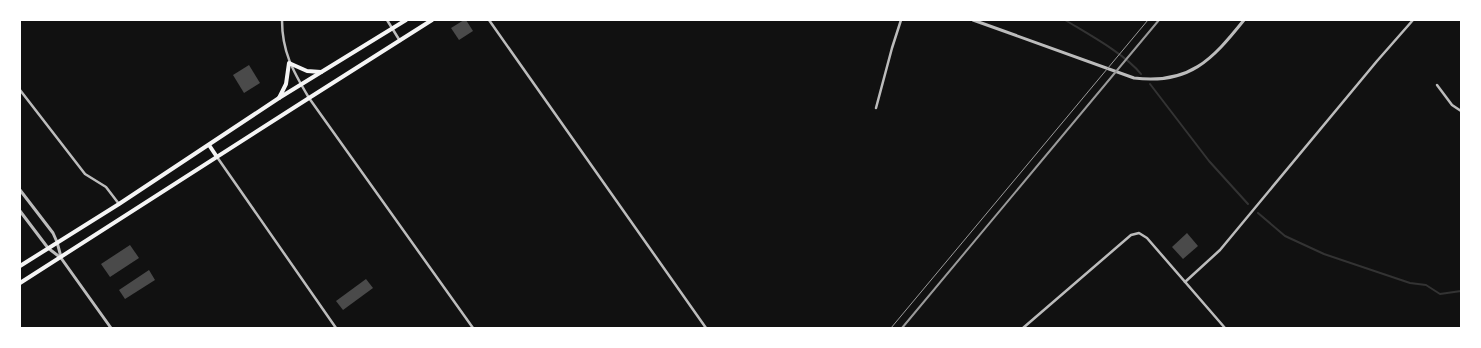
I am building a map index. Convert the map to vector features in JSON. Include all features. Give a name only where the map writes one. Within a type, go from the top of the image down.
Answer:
[{"type":"main road","points":[[20,266],[209,145],[279,98],[406,20]]},
{"type":"main road","points":[[20,283],[309,98],[400,42],[432,20]]},
{"type":"main road","points":[[279,98],[286,84],[289,63],[307,71],[321,72]]},
{"type":"main road","points":[[209,145],[217,157]]},
{"type":"street","points":[[282,20],[285,52],[289,63],[309,98],[473,328]]},
{"type":"street","points":[[387,20],[400,42]]},
{"type":"street","points":[[489,20],[706,328]]},
{"type":"street","points":[[876,108],[901,20]]},
{"type":"street","points":[[973,20],[1134,78],[1159,80],[1184,74],[1201,65],[1226,43],[1244,20]]},
{"type":"street","points":[[1185,282],[1220,250],[1377,61],[1413,20]]},
{"type":"street","points":[[1437,85],[1452,105],[1461,110]]},
{"type":"street","points":[[20,90],[85,174],[112,192],[118,204]]},
{"type":"street","points":[[217,157],[336,328]]},
{"type":"street","points":[[20,190],[53,233],[61,258]]},
{"type":"street","points":[[20,211],[48,248],[61,258],[111,328]]},
{"type":"street","points":[[1023,328],[1131,235],[1139,233],[1148,238],[1225,328]]},
{"type":"building","points":[[466,20],[473,31],[459,40],[451,28]]},
{"type":"building","points":[[249,65],[260,83],[244,93],[233,75]]},
{"type":"building","points":[[1187,233],[1198,246],[1183,259],[1172,247]]},
{"type":"building","points":[[130,245],[139,258],[110,277],[101,264]]},
{"type":"building","points":[[149,270],[155,280],[125,299],[119,290]]},
{"type":"building","points":[[366,279],[373,288],[343,310],[336,301]]},
{"type":"waterway","points":[[1065,20],[1126,59],[1141,74]]},
{"type":"waterway","points":[[1150,84],[1209,161],[1248,204]]},
{"type":"waterway","points":[[1258,213],[1285,236],[1324,254],[1410,283],[1426,285],[1440,294],[1461,291]]},
{"type":"tram line","points":[[891,328],[1148,20]]},
{"type":"railway","points":[[902,328],[1159,20]]}]
